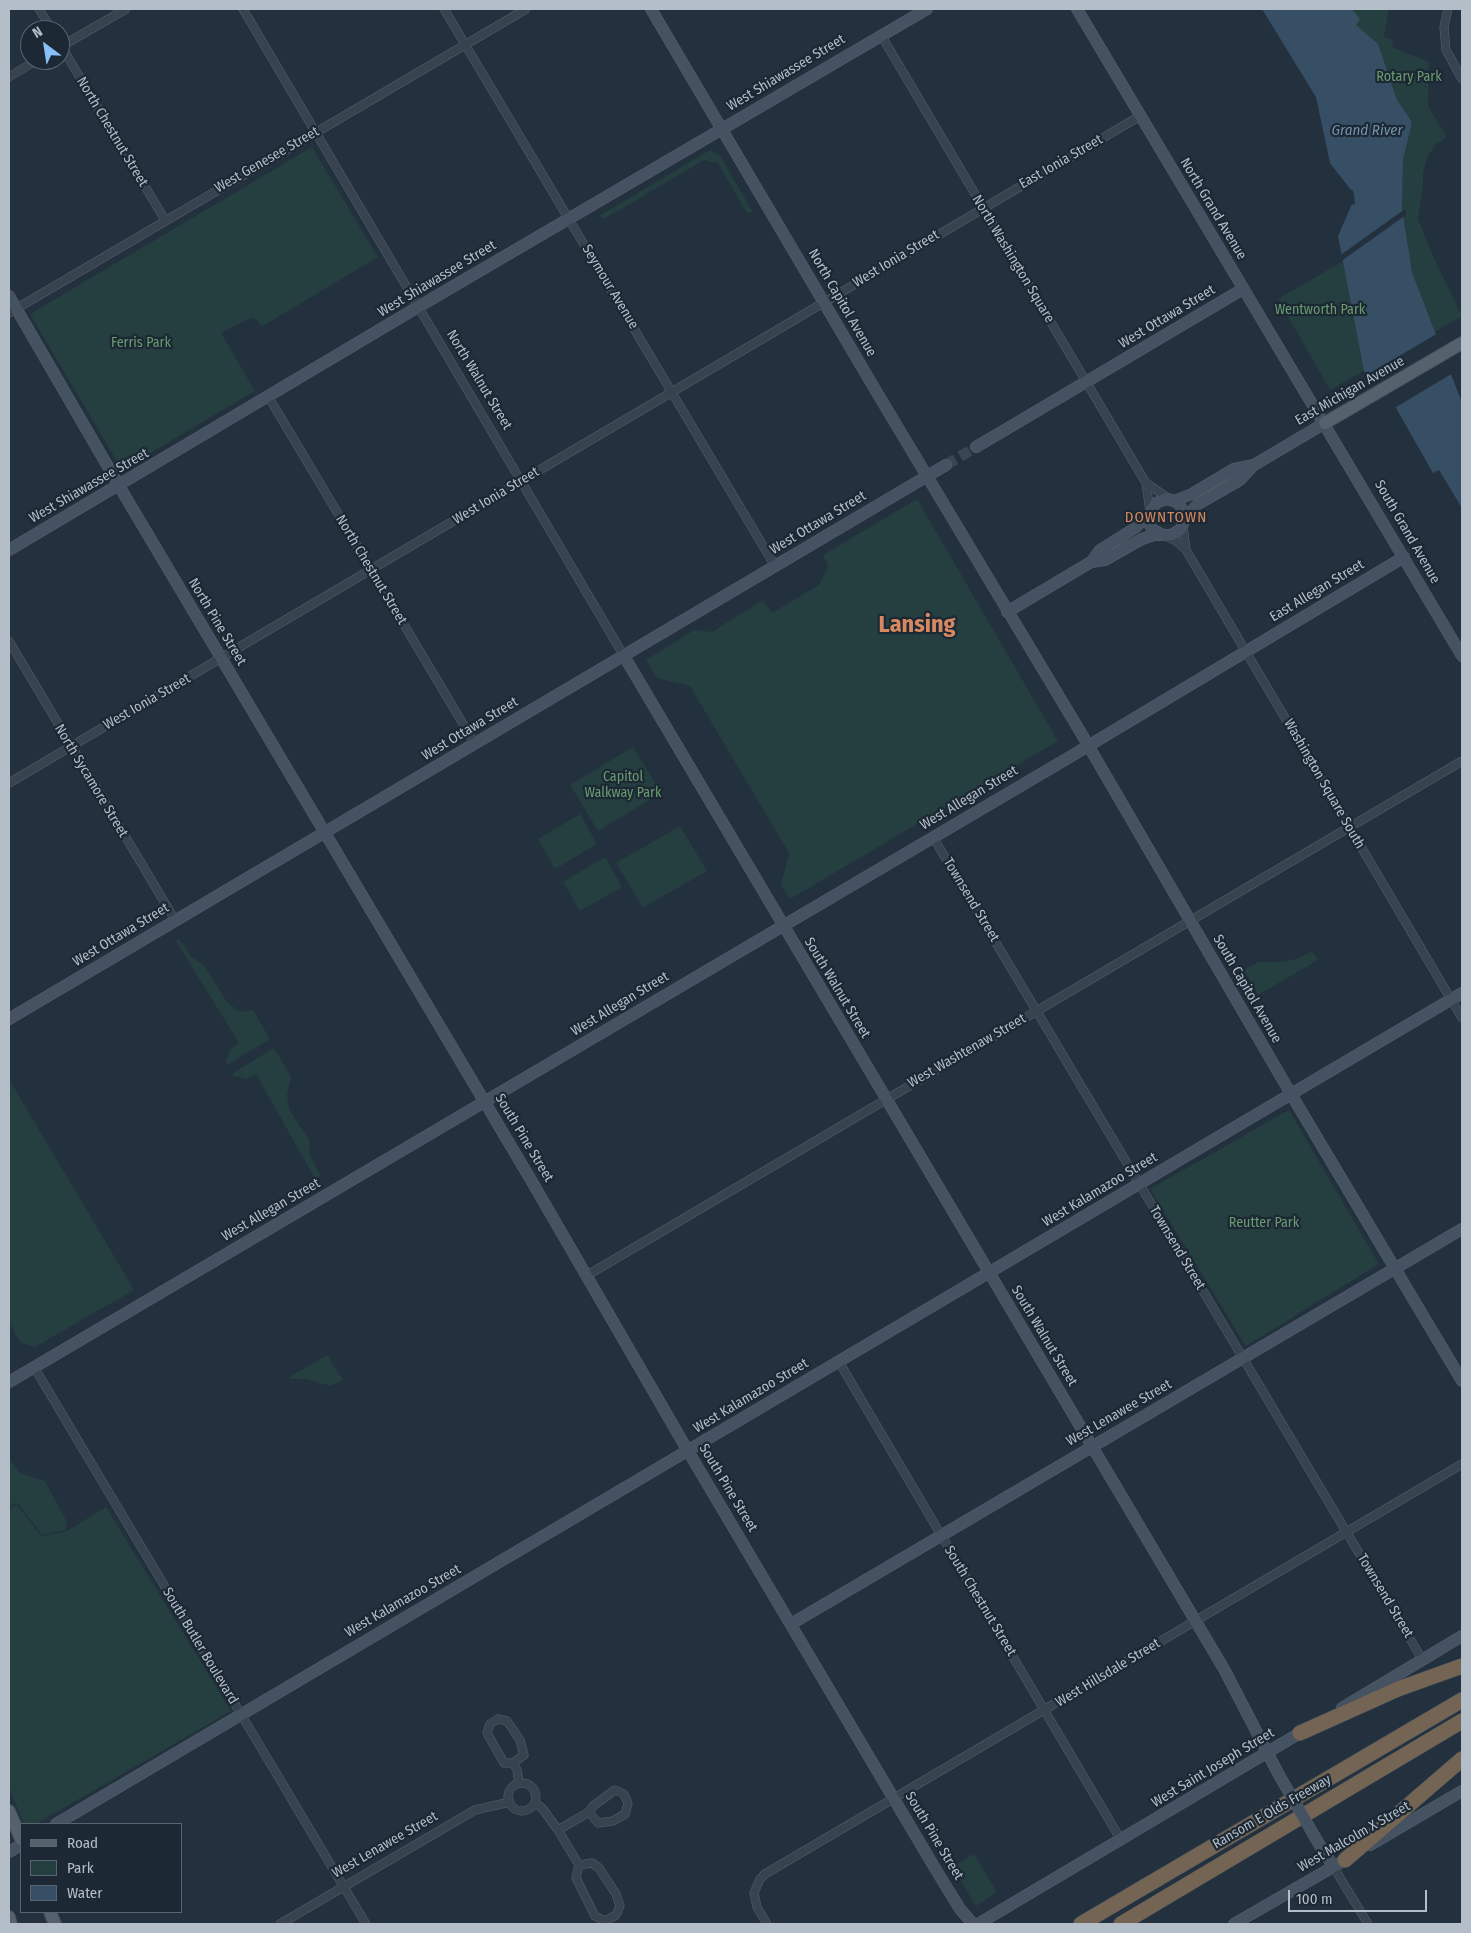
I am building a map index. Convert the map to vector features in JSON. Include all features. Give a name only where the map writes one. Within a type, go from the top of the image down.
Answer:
[{"type":"highway","points":[[1300,1733],[1398,1689],[1462,1666]]},
{"type":"highway","name":"Ransom E Olds Freeway","points":[[1081,1924],[1462,1700]]},
{"type":"highway","name":"Ransom E Olds Freeway","points":[[1121,1924],[1462,1721]]},
{"type":"highway","points":[[1339,1863],[1462,1759]]},
{"type":"highway","points":[[1069,1924],[1179,1866]]},
{"type":"highway","points":[[1133,1924],[1210,1872]]},
{"type":"main road","name":"East Michigan Avenue","points":[[1325,423],[1460,344]]},
{"type":"main road","points":[[9,1811],[20,1837]]},
{"type":"main road","points":[[9,1917],[11,1924]]},
{"type":"street","points":[[39,9],[46,20]]},
{"type":"street","points":[[70,40],[126,9]]},
{"type":"street","name":"North Walnut Street","points":[[243,9],[689,766]]},
{"type":"street","name":"Seymour Avenue","points":[[444,9],[775,566]]},
{"type":"street","name":"West Genesee Street","points":[[12,311],[526,9]]},
{"type":"street","name":"North Capitol Avenue","points":[[651,9],[1007,612]]},
{"type":"street","name":"West Shiawassee Street","points":[[9,550],[569,218],[927,9]]},
{"type":"street","name":"North Grand Avenue","points":[[1077,9],[1325,423]]},
{"type":"street","points":[[1448,9],[1444,27],[1446,50],[1462,79]]},
{"type":"street","name":"North Washington Square","points":[[881,35],[1146,483]]},
{"type":"street","name":"North Chestnut Street","points":[[70,63],[165,220]]},
{"type":"street","points":[[9,77],[21,70]]},
{"type":"street","name":"East Ionia Street","points":[[983,208],[1140,116]]},
{"type":"street","name":"West Ionia Street","points":[[9,783],[983,208]]},
{"type":"street","name":"West Ottawa Street","points":[[976,447],[1243,289]]},
{"type":"street","name":"North Pine Street","points":[[9,296],[12,311],[119,486],[400,961]]},
{"type":"street","name":"North Chestnut Street","points":[[268,396],[475,744]]},
{"type":"street","name":"East Michigan Avenue","points":[[1184,522],[1198,504],[1240,480],[1254,465],[1325,423]]},
{"type":"street","name":"South Grand Avenue","points":[[1325,423],[1462,656]]},
{"type":"street","name":"West Ottawa Street","points":[[9,1019],[946,465]]},
{"type":"street","name":"East Michigan Avenue","points":[[1172,500],[1192,494],[1234,469],[1254,465]]},
{"type":"street","points":[[1091,562],[1105,560],[1142,539],[1154,535],[1176,533],[1184,522],[1182,508],[1146,483]]},
{"type":"street","points":[[1146,483],[1149,523],[1152,529],[1164,535]]},
{"type":"street","points":[[1007,612],[1091,562],[1100,550],[1135,528],[1149,513],[1152,506],[1160,500],[1172,500]]},
{"type":"street","name":"Washington Square South","points":[[1184,522],[1186,550]]},
{"type":"street","name":"Washington Square South","points":[[1164,535],[1176,541],[1186,550],[1462,1018]]},
{"type":"street","name":"East Allegan Street","points":[[1247,652],[1404,556]]},
{"type":"street","name":"South Capitol Avenue","points":[[1007,612],[1462,1381]]},
{"type":"street","name":"North Sycamore Street","points":[[9,641],[175,920]]},
{"type":"street","name":"West Allegan Street","points":[[9,1382],[1247,652]]},
{"type":"street","name":"West Washtenaw Street","points":[[586,1276],[1462,761]]},
{"type":"street","name":"South Walnut Street","points":[[689,766],[1224,1669],[1279,1775],[1319,1844],[1339,1863],[1368,1924]]},
{"type":"street","name":"Townsend Street","points":[[933,837],[1422,1659]]},
{"type":"street","name":"South Pine Street","points":[[400,961],[894,1798],[960,1909],[972,1924]]},
{"type":"street","name":"West Kalamazoo Street","points":[[58,1823],[1462,993]]},
{"type":"street","name":"West Lenawee Street","points":[[791,1624],[1462,1229]]},
{"type":"street","name":"South Chestnut Street","points":[[839,1362],[1121,1840]]},
{"type":"street","name":"South Butler Boulevard","points":[[34,1367],[366,1924]]},
{"type":"street","name":"West Hillsdale Street","points":[[767,1924],[757,1907],[754,1892],[756,1886],[766,1874],[1462,1464]]},
{"type":"street","name":"West Saint Joseph Street","points":[[978,1924],[1462,1636]]},
{"type":"street","points":[[498,1720],[507,1722],[520,1740],[524,1755],[513,1763],[504,1763],[487,1733],[490,1724],[498,1720]]},
{"type":"street","points":[[513,1763],[517,1770],[519,1783]]},
{"type":"street","points":[[510,1802],[510,1790],[519,1783],[528,1784],[535,1790],[535,1803],[542,1808],[558,1830],[578,1865],[576,1878],[595,1916],[605,1921],[616,1915],[620,1906],[616,1894],[599,1868],[592,1863],[578,1865]]},
{"type":"street","points":[[558,1830],[589,1812],[593,1806],[616,1790],[624,1794],[628,1803],[625,1814],[613,1822],[598,1823],[589,1812]]},
{"type":"street","name":"West Malcolm X Street","points":[[1234,1924],[1462,1791]]},
{"type":"street","name":"West Lenawee Street","points":[[280,1924],[476,1810],[510,1802],[512,1806],[520,1810],[528,1809],[535,1803]]},
{"type":"street","points":[[9,1852],[20,1846]]},
{"type":"green space","name":"Rotary Park","points":[[1352,9],[1389,9],[1384,37],[1393,40],[1392,47],[1429,62],[1428,106],[1447,137],[1436,144],[1427,157],[1423,174],[1418,219],[1433,256],[1462,316],[1435,332],[1412,272],[1402,207],[1403,160],[1412,122],[1397,100],[1378,44],[1356,25]]},
{"type":"green space","name":"Ferris Park","points":[[312,147],[378,257],[261,327],[257,320],[251,318],[221,333],[255,391],[122,470],[30,314]]},
{"type":"green space","points":[[710,150],[720,156],[753,212],[747,213],[718,163],[704,160],[604,219],[599,216]]},
{"type":"green space","name":"Wentworth Park","points":[[1343,261],[1364,371],[1330,390],[1278,299]]},
{"type":"green space","points":[[917,499],[1058,741],[790,899],[781,884],[789,853],[690,686],[657,678],[646,660],[694,630],[712,632],[763,600],[772,613],[819,585],[828,566],[823,555]]},
{"type":"green space","name":"Capitol Walkway Park","points":[[633,747],[661,793],[598,831],[570,785]]},
{"type":"green space","name":"Capitol Walkway Park","points":[[580,814],[597,844],[555,869],[538,839]]},
{"type":"green space","name":"Capitol Walkway Park","points":[[680,826],[707,871],[643,908],[616,863]]},
{"type":"green space","points":[[605,857],[622,887],[580,911],[563,882]]},
{"type":"green space","points":[[179,939],[192,957],[204,965],[227,1002],[240,1012],[253,1010],[270,1039],[227,1065],[226,1061],[230,1050],[239,1043],[176,941]]},
{"type":"green space","points":[[1312,951],[1318,960],[1258,995],[1244,970],[1258,962],[1280,962],[1297,959]]},
{"type":"green space","points":[[274,1048],[291,1077],[287,1094],[289,1109],[309,1140],[310,1156],[321,1176],[315,1179],[256,1074],[247,1079],[233,1076],[233,1073]]},
{"type":"green space","points":[[9,1079],[134,1290],[35,1347],[21,1343],[9,1323]]},
{"type":"green space","name":"Reutter Park","points":[[1289,1110],[1379,1264],[1246,1346],[1150,1189]]},
{"type":"green space","points":[[327,1355],[343,1380],[331,1386],[306,1379],[290,1379],[292,1375]]},
{"type":"green space","points":[[9,1459],[20,1473],[45,1481],[67,1522],[65,1530],[42,1535],[18,1503],[9,1506]]},
{"type":"green space","points":[[17,1505],[41,1536],[67,1531],[106,1507],[231,1711],[38,1823],[24,1823],[9,1788],[9,1508]]},
{"type":"green space","points":[[974,1854],[997,1892],[976,1906],[952,1867]]},
{"type":"water","name":"Grand River","points":[[1262,9],[1352,9],[1360,19],[1356,25],[1378,44],[1397,100],[1412,122],[1403,160],[1402,207],[1412,272],[1462,403],[1462,508],[1439,470],[1433,473],[1396,408],[1364,371],[1338,236],[1352,204],[1355,205],[1354,194],[1330,163],[1316,97]]},
{"type":"pier","points":[[1405,209],[1406,215],[1340,262],[1339,256]]},
{"type":"pier","points":[[1438,333],[1453,373],[1393,409],[1363,374],[1366,372],[1367,375]]},
{"type":"tunnel","points":[[946,465],[976,447]]},
{"type":"district","name":"DOWNTOWN","points":[[1166,518]]},
{"type":"district","name":"Lansing","points":[[917,625]]}]
